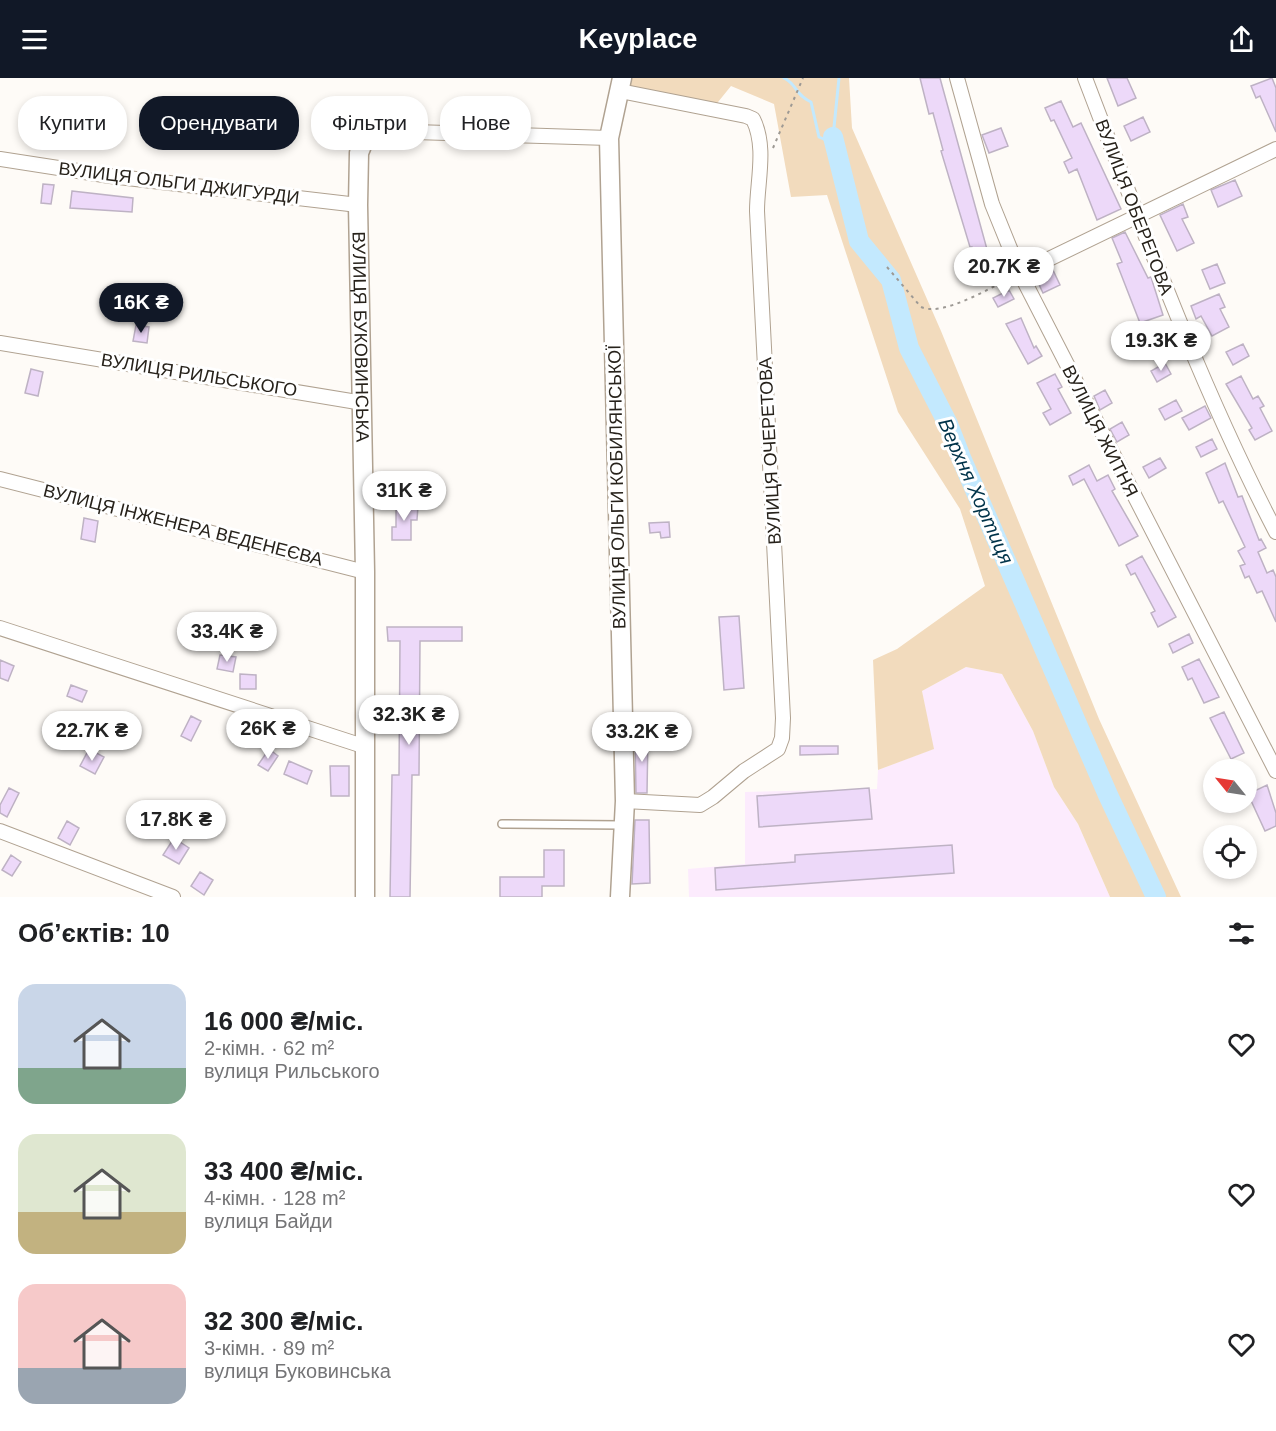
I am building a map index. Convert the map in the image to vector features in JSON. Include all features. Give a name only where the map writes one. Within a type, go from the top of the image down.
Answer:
[{"type":"street","name":"ВУЛИЦЯ ЖИТНЯ","points":[[957,78],[992,204],[1020,273],[1276,771]]},
{"type":"street","name":"ВУЛИЦЯ ОБЕРЕГОВА","points":[[1085,78],[1185,341],[1250,483],[1276,532]]},
{"type":"street","name":"ВУЛИЦЯ ОЛЬГИ КОБИЛЯНСЬКОЇ","points":[[620,897],[625,801],[609,138],[621,84]]},
{"type":"street","name":"ВУЛИЦЯ ОЧЕРЕТОВА","points":[[621,84],[746,116],[753,119],[757,128],[761,178],[757,194],[758,231],[783,718],[782,738],[778,749],[700,804],[625,801]]},
{"type":"street","points":[[428,132],[609,138]]},
{"type":"street","points":[[1020,273],[1276,149]]},
{"type":"street","name":"ВУЛИЦЯ БУКОВИНСЬКА","points":[[360,150],[358,205],[365,572],[365,897]]},
{"type":"street","name":"ВУЛИЦЯ ОЛЬГИ ДЖИГУРДИ","points":[[0,159],[110,176],[358,205]]},
{"type":"street","name":"ВУЛИЦЯ РИЛЬСЬКОГО","points":[[0,343],[363,403]]},
{"type":"street","name":"ВУЛИЦЯ ІНЖЕНЕРА ВЕДЕНЕЄВА","points":[[0,479],[365,572]]},
{"type":"street","points":[[0,628],[366,747]]},
{"type":"street","points":[[0,831],[173,897]]},
{"type":"lane","points":[[502,824],[624,825]]},
{"type":"path","points":[[769,157],[803,78]]},
{"type":"path","points":[[887,267],[921,307],[929,310],[953,305],[1020,273]]},
{"type":"shaded area","points":[[632,78],[849,78],[852,128],[941,331],[1099,719],[1181,897],[1110,897],[1078,824],[1054,787],[1033,731],[1002,674],[966,667],[922,691],[934,749],[878,770],[873,660],[897,649],[985,586],[960,509],[898,412],[827,195],[791,197],[774,104],[731,86],[714,107],[630,91]]},
{"type":"shaded area","points":[[966,667],[1002,674],[1033,731],[1054,787],[1078,824],[1110,897],[689,897],[688,869],[745,864],[745,792],[877,789],[878,770],[933,749],[922,691]]},
{"type":"building","points":[[920,78],[940,78],[988,253],[995,269],[982,273],[972,247],[970,247],[941,151],[943,150],[933,113],[929,114]]},
{"type":"building","points":[[1107,78],[1127,78],[1136,98],[1118,106]]},
{"type":"building","points":[[1272,78],[1276,88],[1276,132],[1260,96],[1256,98],[1251,86]]},
{"type":"building","points":[[1061,101],[1073,127],[1081,123],[1121,209],[1097,220],[1077,169],[1069,173],[1064,162],[1072,158],[1054,120],[1051,121],[1045,108]]},
{"type":"building","points":[[1143,117],[1150,132],[1131,141],[1124,126]]},
{"type":"building","points":[[1001,128],[1008,146],[989,153],[982,135]]},
{"type":"building","points":[[1235,180],[1242,196],[1218,207],[1211,190]]},
{"type":"building","points":[[43,184],[54,185],[51,204],[41,203]]},
{"type":"building","points":[[72,191],[133,198],[132,212],[70,208]]},
{"type":"building","points":[[1183,204],[1188,217],[1182,219],[1194,243],[1177,251],[1160,215]]},
{"type":"building","points":[[1125,232],[1148,278],[1151,277],[1163,315],[1140,323],[1117,264],[1122,262],[1112,238]]},
{"type":"building","points":[[1217,264],[1225,283],[1210,289],[1202,270]]},
{"type":"building","points":[[1052,268],[1060,285],[1043,293],[1035,276]]},
{"type":"building","points":[[1009,290],[1014,299],[998,307],[993,298]]},
{"type":"building","points":[[1219,294],[1225,307],[1220,309],[1229,327],[1212,336],[1201,316],[1196,319],[1191,306]]},
{"type":"building","points":[[1021,318],[1034,348],[1036,346],[1042,356],[1028,364],[1006,324]]},
{"type":"building","points":[[136,325],[149,327],[147,343],[133,341]]},
{"type":"building","points":[[1156,339],[1160,349],[1139,356],[1136,347]]},
{"type":"building","points":[[1243,344],[1249,356],[1233,365],[1226,352]]},
{"type":"building","points":[[1165,363],[1171,374],[1157,382],[1151,371]]},
{"type":"building","points":[[31,369],[43,372],[38,396],[25,393]]},
{"type":"building","points":[[1055,374],[1062,387],[1058,389],[1071,413],[1050,425],[1043,413],[1051,409],[1037,383]]},
{"type":"building","points":[[1241,376],[1253,399],[1258,396],[1264,406],[1260,408],[1272,431],[1255,440],[1249,430],[1252,428],[1226,384]]},
{"type":"building","points":[[1105,390],[1112,403],[1100,410],[1094,396]]},
{"type":"building","points":[[1176,400],[1182,411],[1165,420],[1159,409]]},
{"type":"building","points":[[1205,406],[1211,418],[1189,430],[1182,418]]},
{"type":"building","points":[[1122,422],[1129,435],[1117,442],[1110,429]]},
{"type":"building","points":[[1212,439],[1217,449],[1201,457],[1196,447]]},
{"type":"building","points":[[1160,458],[1166,468],[1149,478],[1143,467]]},
{"type":"building","points":[[1225,463],[1238,497],[1242,496],[1259,540],[1261,539],[1266,548],[1258,552],[1267,573],[1273,570],[1276,577],[1276,622],[1262,591],[1257,593],[1249,576],[1245,578],[1240,566],[1245,564],[1238,551],[1245,547],[1223,501],[1219,503],[1206,473]]},
{"type":"building","points":[[1089,465],[1097,481],[1108,475],[1115,489],[1112,491],[1138,536],[1119,546],[1084,479],[1073,485],[1069,476]]},
{"type":"building","points":[[396,505],[418,506],[417,520],[411,520],[411,540],[392,540],[392,527],[396,527]]},
{"type":"building","points":[[84,518],[98,521],[95,542],[81,539]]},
{"type":"building","points":[[669,522],[670,537],[661,538],[660,532],[650,533],[649,523]]},
{"type":"building","points":[[1142,556],[1176,617],[1158,627],[1151,613],[1155,611],[1135,573],[1131,575],[1126,565]]},
{"type":"building","points":[[739,616],[744,688],[724,690],[719,617]]},
{"type":"building","points":[[387,627],[462,627],[462,641],[420,641],[419,775],[412,775],[410,897],[390,897],[392,775],[399,775],[400,641],[388,641]]},
{"type":"building","points":[[1189,634],[1193,643],[1173,653],[1169,644]]},
{"type":"building","points":[[220,655],[236,657],[233,672],[217,669]]},
{"type":"building","points":[[1199,659],[1219,697],[1204,703],[1192,678],[1188,680],[1182,667]]},
{"type":"building","points":[[0,660],[14,666],[8,681],[0,678]]},
{"type":"building","points":[[240,674],[256,675],[256,689],[240,689]]},
{"type":"building","points":[[71,685],[87,691],[82,702],[67,696]]},
{"type":"building","points":[[1224,712],[1244,753],[1231,759],[1210,718]]},
{"type":"building","points":[[191,716],[201,721],[191,741],[181,736]]},
{"type":"building","points":[[635,735],[648,735],[647,793],[636,793]]},
{"type":"building","points":[[800,746],[838,746],[838,754],[800,755]]},
{"type":"building","points":[[89,749],[104,757],[95,774],[80,766]]},
{"type":"building","points":[[269,749],[278,756],[268,771],[258,765]]},
{"type":"building","points":[[289,761],[312,771],[307,784],[284,774]]},
{"type":"building","points":[[330,766],[349,766],[349,796],[331,796]]},
{"type":"building","points":[[1267,785],[1276,813],[1276,826],[1265,831],[1257,813],[1257,790]]},
{"type":"building","points":[[9,788],[19,793],[7,817],[0,813],[0,805]]},
{"type":"building","points":[[869,788],[872,819],[759,827],[757,796]]},
{"type":"building","points":[[635,820],[649,820],[650,883],[632,884]]},
{"type":"building","points":[[67,821],[79,828],[70,845],[58,838]]},
{"type":"building","points":[[174,838],[189,848],[179,864],[163,855]]},
{"type":"building","points":[[952,845],[954,873],[716,890],[715,868],[795,862],[795,855]]},
{"type":"building","points":[[544,850],[564,850],[564,886],[542,886],[542,897],[500,897],[500,877],[544,877]]},
{"type":"building","points":[[11,855],[21,862],[12,876],[2,870]]},
{"type":"building","points":[[200,872],[213,880],[204,895],[191,886]]},
{"type":"waterway","points":[[784,78],[811,102],[819,137],[835,144]]},
{"type":"waterway","name":"Верхня Хортиця","points":[[833,137],[839,78]]},
{"type":"waterway","name":"Верхня Хортиця","points":[[833,137],[859,241],[891,280],[909,348],[948,424],[1108,795],[1156,897]]}]
